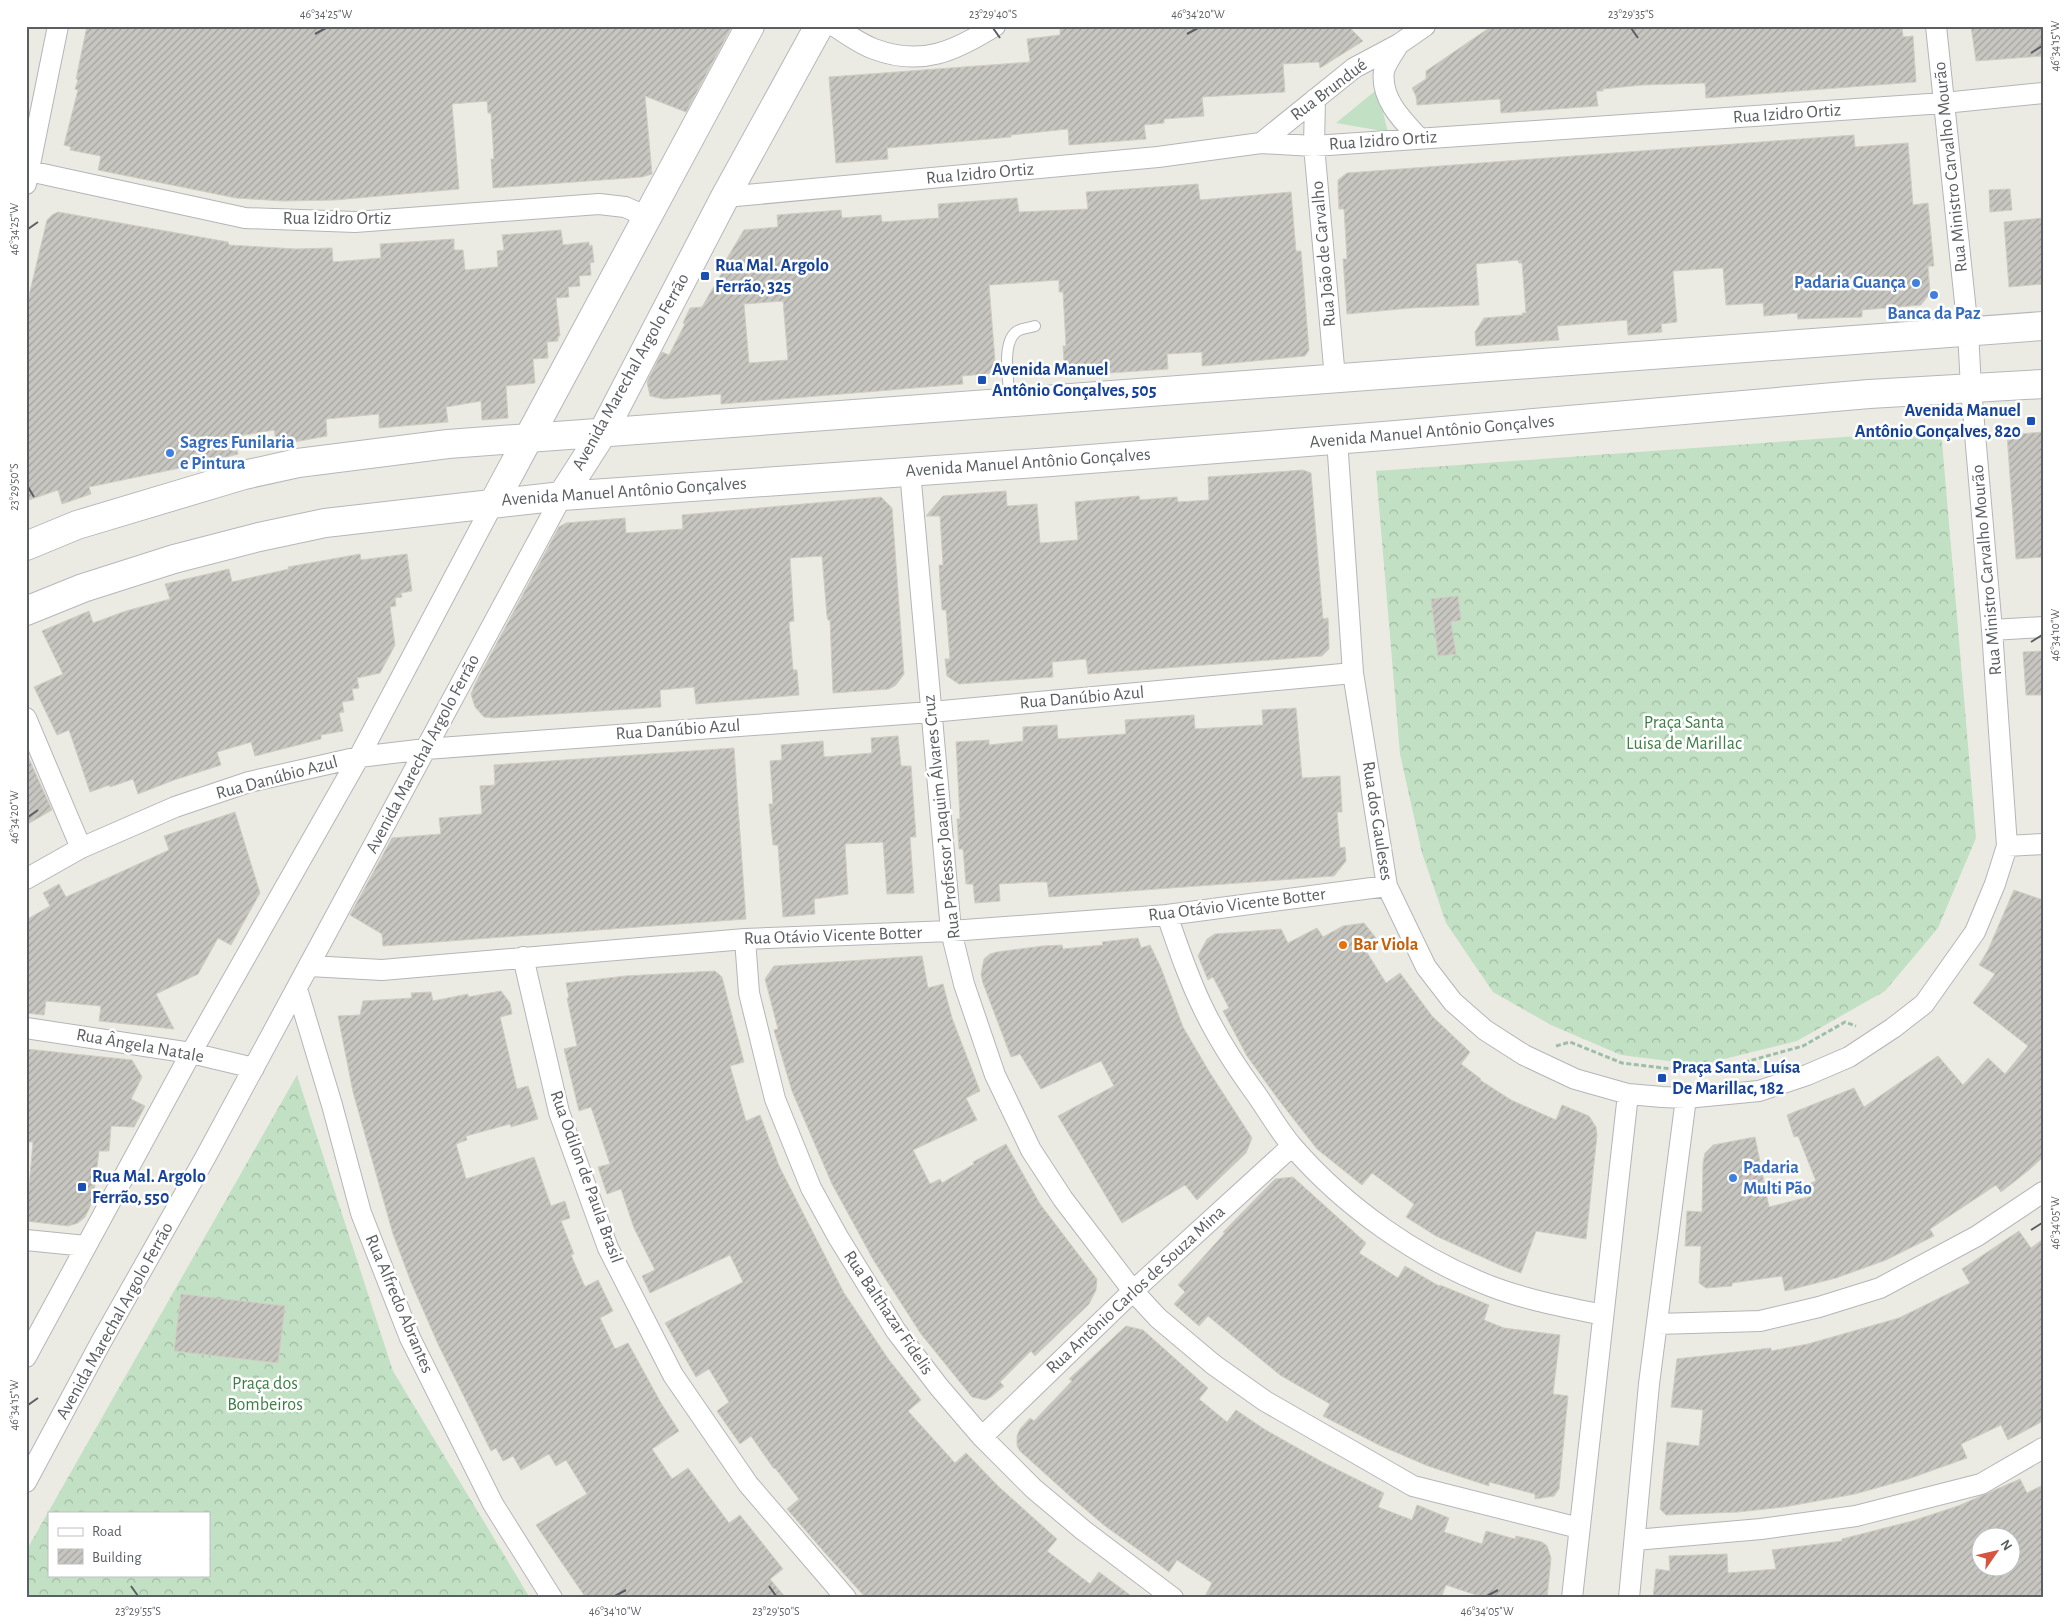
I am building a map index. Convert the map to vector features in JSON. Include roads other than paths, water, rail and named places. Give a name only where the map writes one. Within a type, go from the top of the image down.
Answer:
[{"type":"main road","points":[[494,502],[750,26]]},
{"type":"main road","name":"Avenida Marechal Argolo Ferrão","points":[[562,496],[603,432],[725,197],[819,26]]},
{"type":"main road","points":[[26,546],[77,525],[244,475],[298,463],[448,444],[2043,326]]},
{"type":"main road","name":"Avenida Manuel Antônio Gonçalves","points":[[26,610],[83,588],[174,559],[259,537],[325,523],[494,502],[1338,439],[1869,394],[2043,384]]},
{"type":"street","points":[[28,177],[58,26]]},
{"type":"street","points":[[834,26],[873,49],[900,56],[926,56],[949,52],[995,26]]},
{"type":"street","name":"Rua Brundué","points":[[1261,143],[1354,68],[1399,44],[1425,26]]},
{"type":"street","name":"Rua Ministro Carvalho Mourão","points":[[1936,26],[1968,331],[2007,846]]},
{"type":"street","points":[[1399,44],[1384,71],[1385,87],[1398,116],[1420,139]]},
{"type":"street","name":"Rua Izidro Ortiz","points":[[725,197],[1158,157],[1261,143],[1314,146],[1944,103],[2043,93]]},
{"type":"street","name":"Rua João de Carvalho","points":[[1315,99],[1314,146],[1335,378]]},
{"type":"street","name":"Rua Izidro Ortiz","points":[[28,177],[245,218],[355,222],[599,204],[625,207],[648,217]]},
{"type":"street","points":[[1338,439],[1353,673]]},
{"type":"street","name":"Rua Professor Joaquim Álvares Cruz","points":[[910,471],[951,931],[964,984],[995,1075],[1031,1150],[1063,1199],[1133,1291],[1158,1318],[1214,1366],[1265,1401],[1413,1486],[1579,1528]]},
{"type":"street","name":"Avenida Marechal Argolo Ferrão","points":[[26,1482],[101,1342],[254,1068],[562,496]]},
{"type":"street","points":[[26,1357],[191,1053],[359,756],[494,502]]},
{"type":"street","points":[[1992,630],[2043,627]]},
{"type":"street","name":"Rua Danúbio Azul","points":[[26,879],[81,848],[175,807],[249,782],[359,756],[426,749],[931,712],[1353,673]]},
{"type":"street","name":"Rua dos Gauleses","points":[[1353,673],[1387,886],[1426,967],[1453,1002],[1485,1030],[1524,1055],[1575,1079],[1628,1094],[1686,1098],[1759,1091],[1807,1075],[1850,1057],[1924,1004],[1975,932],[1995,884],[2007,846]]},
{"type":"street","points":[[26,718],[81,848]]},
{"type":"street","points":[[2007,846],[2043,844]]},
{"type":"street","name":"Rua Otávio Vicente Botter","points":[[309,966],[382,970],[744,939],[951,931],[1167,915],[1387,886]]},
{"type":"street","points":[[1167,915],[1186,972],[1204,1011],[1246,1080],[1292,1146],[1340,1194],[1392,1234],[1448,1268],[1490,1286],[1541,1303],[1603,1315]]},
{"type":"street","name":"Rua Balthazar Fidelis","points":[[744,939],[749,993],[775,1099],[811,1188],[838,1238],[896,1331],[939,1387],[982,1437],[1048,1501],[1173,1598]]},
{"type":"street","name":"Rua Odilon de Paula Brasil","points":[[523,957],[559,1112],[608,1248],[673,1375],[748,1484],[846,1598]]},
{"type":"street","name":"Rua Alfredo Abrantes","points":[[296,989],[332,1105],[361,1213],[410,1338],[493,1504],[552,1598]]},
{"type":"street","name":"Rua Ângela Natale","points":[[26,1028],[191,1053],[254,1068]]},
{"type":"street","points":[[1572,1598],[1628,1094]]},
{"type":"street","points":[[1629,1598],[1657,1324],[1686,1098]]},
{"type":"street","name":"Rua Antônio Carlos de Souza Mina","points":[[982,1437],[1133,1291],[1292,1146]]},
{"type":"street","points":[[1657,1324],[1760,1321],[1819,1307],[1880,1288],[1977,1236],[2043,1192]]},
{"type":"street","points":[[26,1240],[86,1246]]},
{"type":"street","points":[[1635,1540],[1761,1529],[1856,1516],[1981,1484],[2043,1448]]},
{"type":"lane","points":[[1010,402],[1007,349],[1010,338],[1018,330],[1035,326]]},
{"type":"place","name":"Rua Mal. Argolo Ferrão, 325","points":[[705,276]]},
{"type":"place","name":"Padaria Guança","points":[[1916,283]]},
{"type":"place","name":"Banca da Paz","points":[[1934,295]]},
{"type":"place","name":"Avenida Manuel Antônio Gonçalves, 505","points":[[982,380]]},
{"type":"place","name":"Avenida Manuel Antônio Gonçalves, 820","points":[[2031,421]]},
{"type":"place","name":"Sagres Funilaria e Pintura","points":[[170,453]]},
{"type":"place","name":"Bar Viola","points":[[1343,945]]},
{"type":"place","name":"Praça Santa. Luísa De Marillac, 182","points":[[1662,1078]]},
{"type":"place","name":"Padaria Multi Pão","points":[[1733,1178]]},
{"type":"place","name":"Rua Mal. Argolo Ferrão, 550","points":[[82,1187]]},
{"type":"park label","name":"Praça Santa Luisa de Marillac","points":[[1684,733]]},
{"type":"park label","name":"Praça dos Bombeiros","points":[[265,1394]]}]
